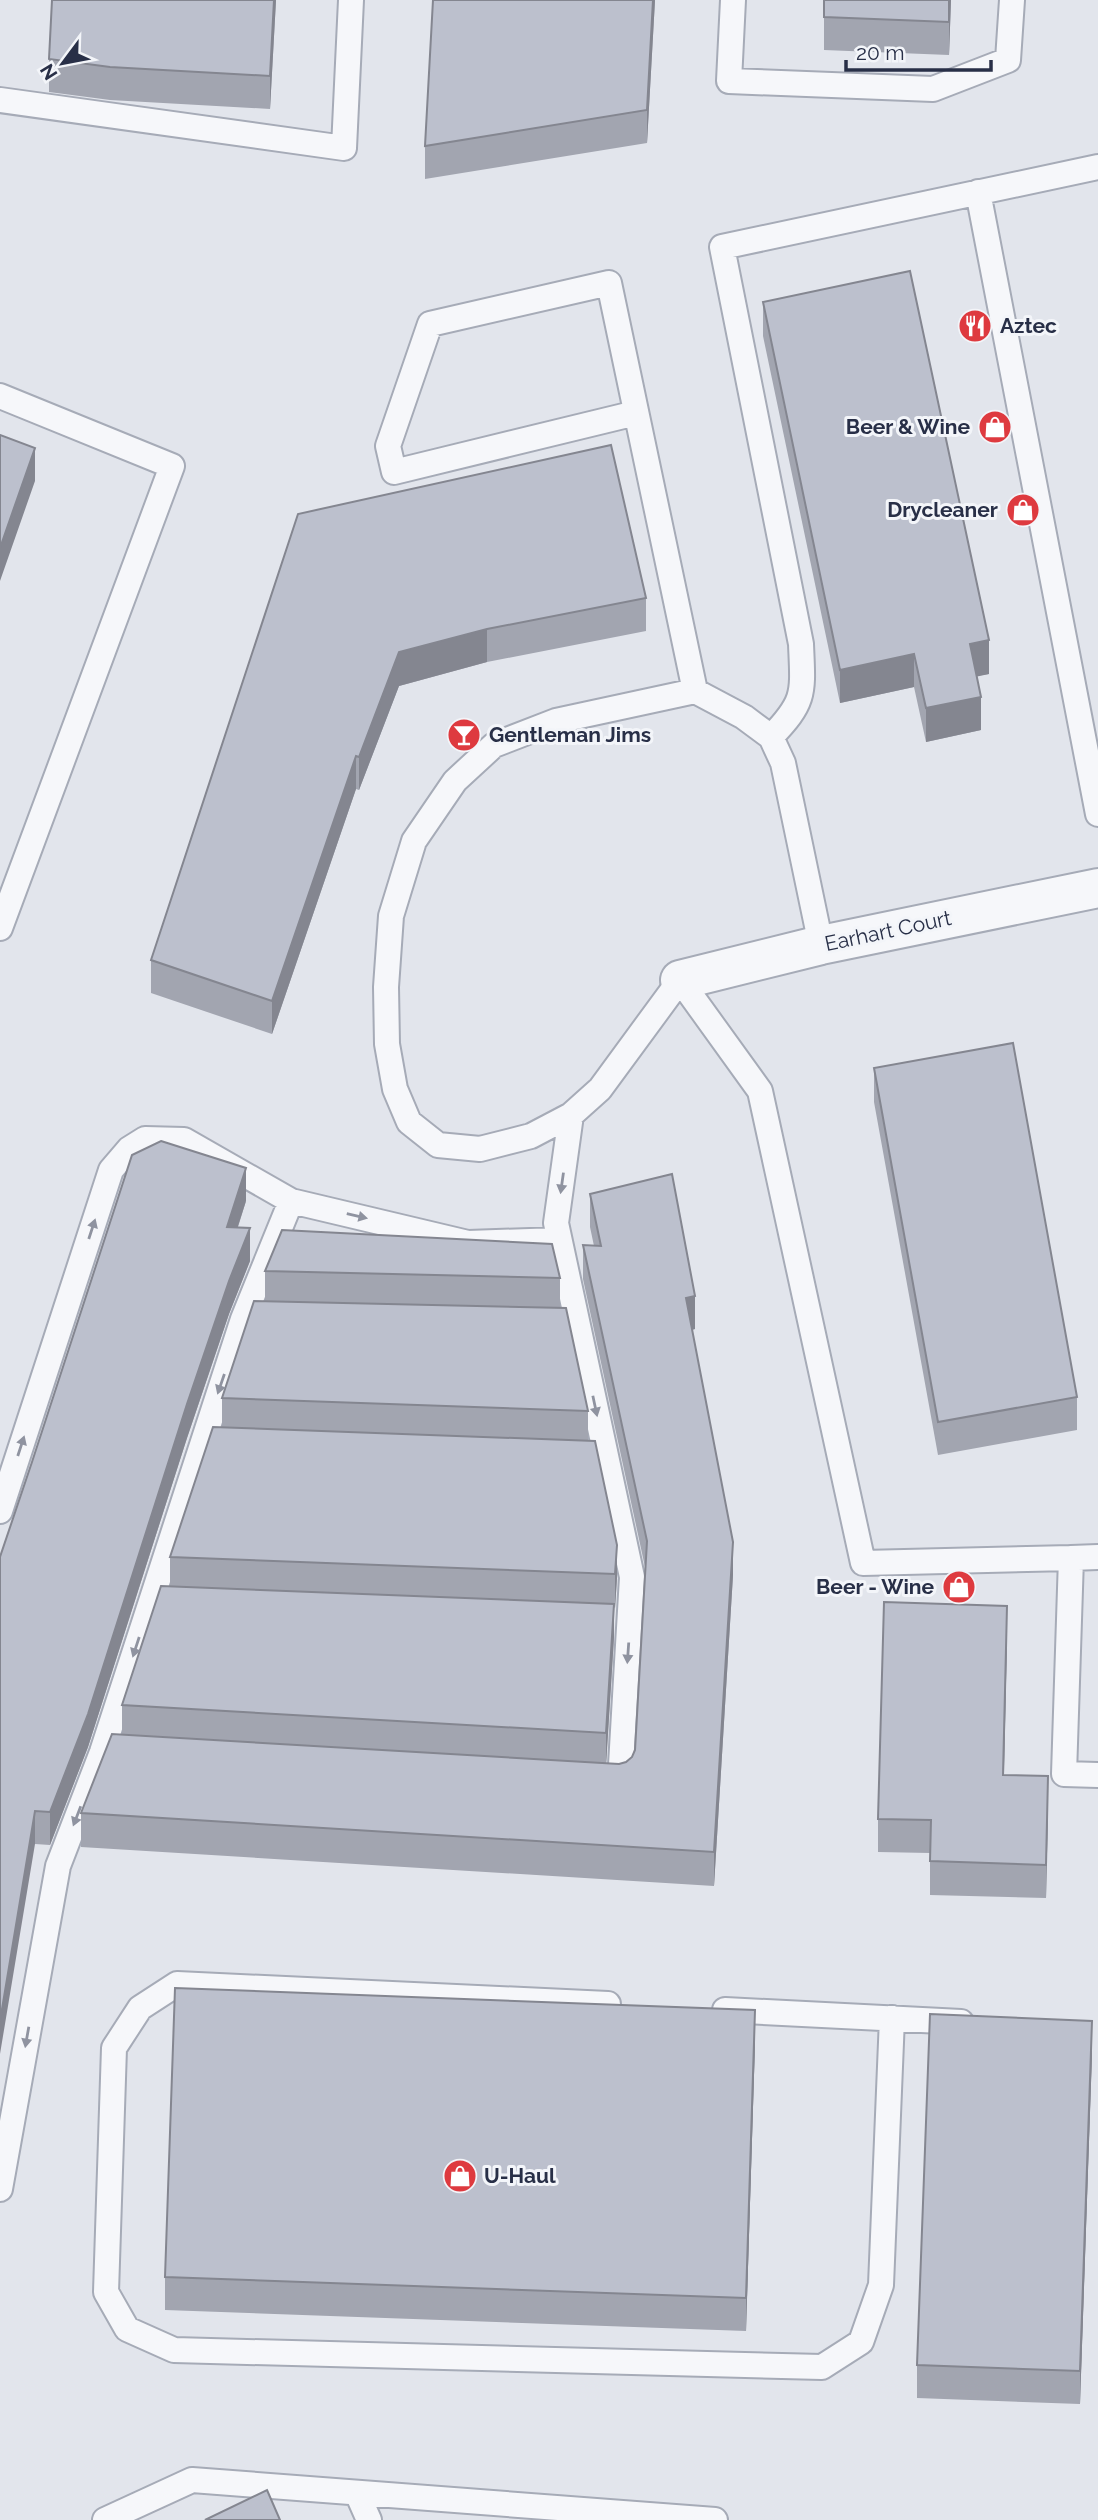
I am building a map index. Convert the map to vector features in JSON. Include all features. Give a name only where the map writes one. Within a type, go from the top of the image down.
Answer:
[{"type":"street","name":"Earhart Court","points":[[680,980],[821,945],[1098,888]]},
{"type":"lane","points":[[0,100],[344,148],[351,0]]},
{"type":"lane","points":[[733,0],[729,81],[933,89],[1008,60],[1012,0]]},
{"type":"lane","points":[[771,737],[788,720],[800,701],[801,644],[722,247],[1098,167]]},
{"type":"lane","points":[[978,191],[1098,814]]},
{"type":"lane","points":[[636,413],[394,472],[388,446],[430,324],[609,283],[695,691]]},
{"type":"lane","points":[[0,396],[172,466],[0,928]]},
{"type":"lane","points":[[821,945],[783,763],[771,737],[744,717],[695,691],[556,721],[494,745],[455,781],[414,841],[391,916],[386,987],[387,1044],[395,1089],[409,1122],[438,1145],[481,1149],[531,1136],[571,1115],[600,1089],[680,980],[760,1091],[863,1563],[1098,1557]]},
{"type":"lane","points":[[571,1115],[556,1223],[632,1577],[620,1782],[579,1779]]},
{"type":"lane","points":[[0,1511],[111,1170],[130,1149],[145,1139],[184,1140],[291,1201],[468,1243],[559,1240]]},
{"type":"lane","points":[[0,2189],[58,1867],[102,1752],[243,1319],[291,1201]]},
{"type":"lane","points":[[243,1319],[271,1320]]},
{"type":"lane","points":[[550,1326],[578,1326]]},
{"type":"lane","points":[[200,1445],[227,1446]]},
{"type":"lane","points":[[579,1459],[606,1460]]},
{"type":"lane","points":[[1070,1558],[1064,1774],[1098,1776]]},
{"type":"lane","points":[[150,1604],[177,1605]]},
{"type":"lane","points":[[602,1622],[629,1623]]},
{"type":"lane","points":[[102,1752],[129,1754]]},
{"type":"lane","points":[[631,2006],[177,1984],[140,2008],[114,2048],[106,2292],[127,2329],[174,2350],[822,2367],[861,2342],[881,2285],[892,2018]]},
{"type":"lane","points":[[699,2009],[988,2023]]},
{"type":"lane","points":[[106,2520],[192,2480],[715,2520]]},
{"type":"lane","points":[[356,2493],[369,2520]]},
{"type":"building","points":[[52,0],[274,0],[270,76],[110,67],[49,59]]},
{"type":"building","points":[[433,0],[653,0],[647,110],[425,146]]},
{"type":"building","points":[[824,0],[949,0],[949,22],[824,17]]},
{"type":"building","points":[[910,271],[989,640],[970,644],[981,697],[926,708],[914,654],[840,670],[763,302]]},
{"type":"building","points":[[0,435],[35,448],[0,548]]},
{"type":"building","points":[[611,445],[646,598],[487,629],[399,652],[359,757],[356,756],[272,1001],[151,960],[298,514]]},
{"type":"building","points":[[1013,1043],[1077,1397],[938,1422],[874,1068]]},
{"type":"building","points":[[161,1141],[246,1168],[227,1227],[250,1228],[187,1404],[88,1714],[50,1812],[35,1811],[0,2021],[0,1557],[132,1155]]},
{"type":"building","points":[[672,1174],[695,1296],[686,1298],[733,1542],[714,1852],[81,1813],[112,1734],[619,1764],[632,1757],[635,1750],[647,1541],[583,1245],[601,1246],[590,1194]]},
{"type":"building","points":[[282,1230],[552,1244],[560,1278],[265,1271]]},
{"type":"building","points":[[254,1301],[566,1308],[588,1411],[222,1398]]},
{"type":"building","points":[[213,1427],[595,1441],[617,1545],[615,1574],[170,1557]]},
{"type":"building","points":[[161,1586],[614,1604],[606,1733],[122,1705]]},
{"type":"building","points":[[884,1602],[1007,1606],[1003,1775],[1048,1776],[1046,1865],[930,1861],[931,1820],[878,1819]]},
{"type":"building","name":"U-Haul","points":[[175,1988],[755,2010],[746,2298],[165,2277]]},
{"type":"building","points":[[930,2014],[1092,2021],[1080,2371],[917,2365]]},
{"type":"building","points":[[267,2490],[280,2520],[205,2520]]},
{"type":"place","name":"Aztec","points":[[975,326]]},
{"type":"place","name":"Beer & Wine","points":[[995,427]]},
{"type":"place","name":"Drycleaner","points":[[1023,510]]},
{"type":"place","name":"Gentleman Jims","points":[[464,735]]},
{"type":"place","name":"Beer - Wine","points":[[959,1587]]},
{"type":"place","name":"U-Haul","points":[[460,2176]]}]
